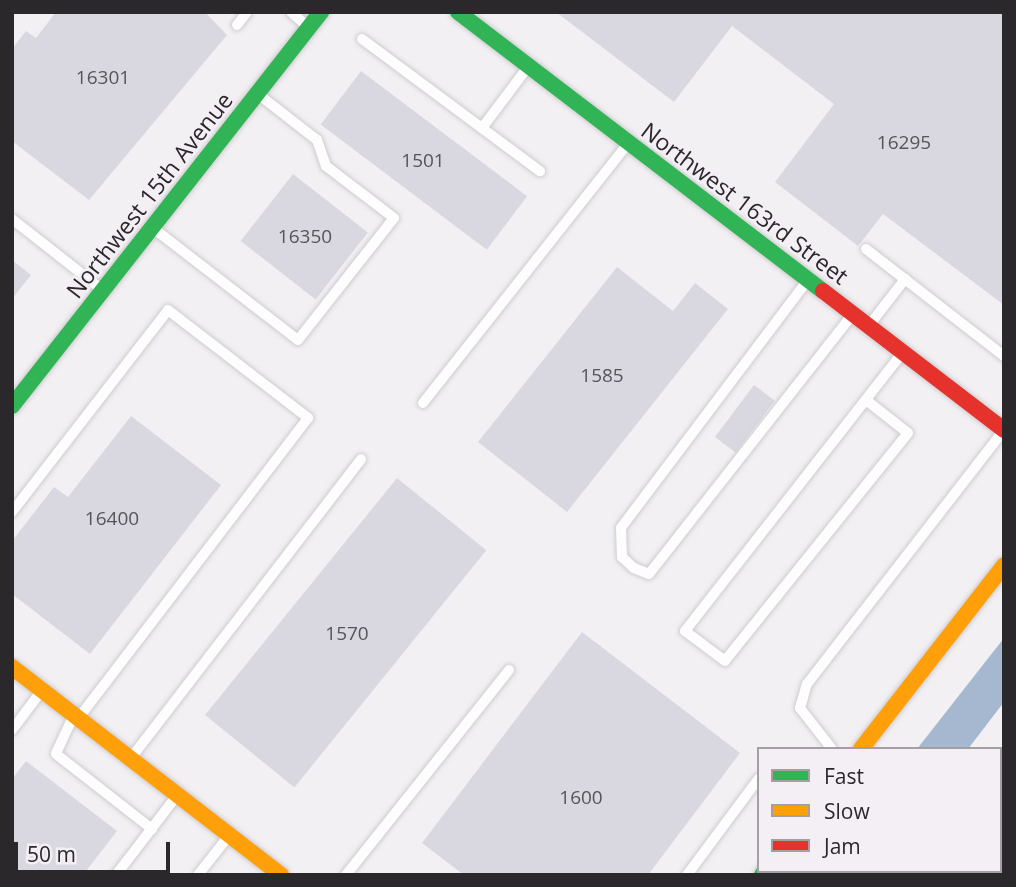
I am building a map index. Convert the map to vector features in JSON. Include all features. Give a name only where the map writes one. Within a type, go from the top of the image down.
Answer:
[{"type":"street","name":"Northwest 15th Avenue","points":[[12,407],[321,12]]},
{"type":"street","name":"Northwest 163rd Street","points":[[458,12],[1004,430]]},
{"type":"street","points":[[863,747],[1004,565]]},
{"type":"street","points":[[12,667],[281,875]]},
{"type":"lane","points":[[237,25],[247,12]]},
{"type":"lane","points":[[290,12],[309,28]]},
{"type":"lane","points":[[362,39],[540,171]]},
{"type":"lane","points":[[482,128],[529,66]]},
{"type":"lane","points":[[153,227],[298,340],[378,239],[394,218],[326,166],[317,140],[257,94]]},
{"type":"lane","points":[[424,403],[628,142]]},
{"type":"lane","points":[[12,219],[103,290]]},
{"type":"lane","points":[[866,249],[1004,356]]},
{"type":"lane","points":[[869,327],[905,279]]},
{"type":"lane","points":[[808,280],[621,528],[622,557],[634,568],[649,574],[852,314]]},
{"type":"lane","points":[[12,512],[168,310],[308,418],[53,749],[152,829]]},
{"type":"lane","points":[[866,400],[908,433],[725,662],[685,631],[902,353]]},
{"type":"lane","points":[[830,747],[800,708],[807,684],[1004,430]]},
{"type":"lane","points":[[130,758],[361,459]]},
{"type":"lane","points":[[346,875],[509,670]]},
{"type":"lane","points":[[12,730],[43,690]]},
{"type":"lane","points":[[687,875],[757,781]]},
{"type":"lane","points":[[116,875],[178,795]]},
{"type":"lane","points":[[198,875],[230,835]]},
{"type":"water","points":[[1004,638],[1004,702],[970,747],[919,747]]},
{"type":"building","points":[[56,12],[205,12],[227,35],[89,200],[12,141],[12,49],[26,31],[36,38]]},
{"type":"building","points":[[556,12],[1004,12],[1004,305],[883,214],[858,246],[775,182],[834,104],[732,26],[674,102]]},
{"type":"building","points":[[361,71],[527,196],[487,250],[321,125]]},
{"type":"building","points":[[293,174],[368,232],[316,299],[241,241]]},
{"type":"building","points":[[12,260],[31,275],[12,299]]},
{"type":"building","points":[[617,267],[673,311],[695,283],[728,309],[567,512],[478,442]]},
{"type":"building","points":[[754,385],[775,401],[736,453],[715,437]]},
{"type":"building","points":[[131,416],[221,485],[90,654],[12,594],[12,541],[54,487],[68,497]]},
{"type":"building","points":[[397,478],[486,550],[294,787],[205,715]]},
{"type":"building","points":[[582,632],[740,753],[648,875],[464,875],[422,843]]},
{"type":"building","points":[[26,761],[117,831],[83,875],[12,875],[12,779]]},
{"type":"traffic: fast","points":[[12,406],[321,12]]},
{"type":"traffic: fast","points":[[458,12],[823,291]]},
{"type":"traffic: slow","points":[[863,747],[1004,565]]},
{"type":"traffic: slow","points":[[12,667],[281,875]]},
{"type":"traffic: jam","points":[[823,291],[1004,430]]}]
